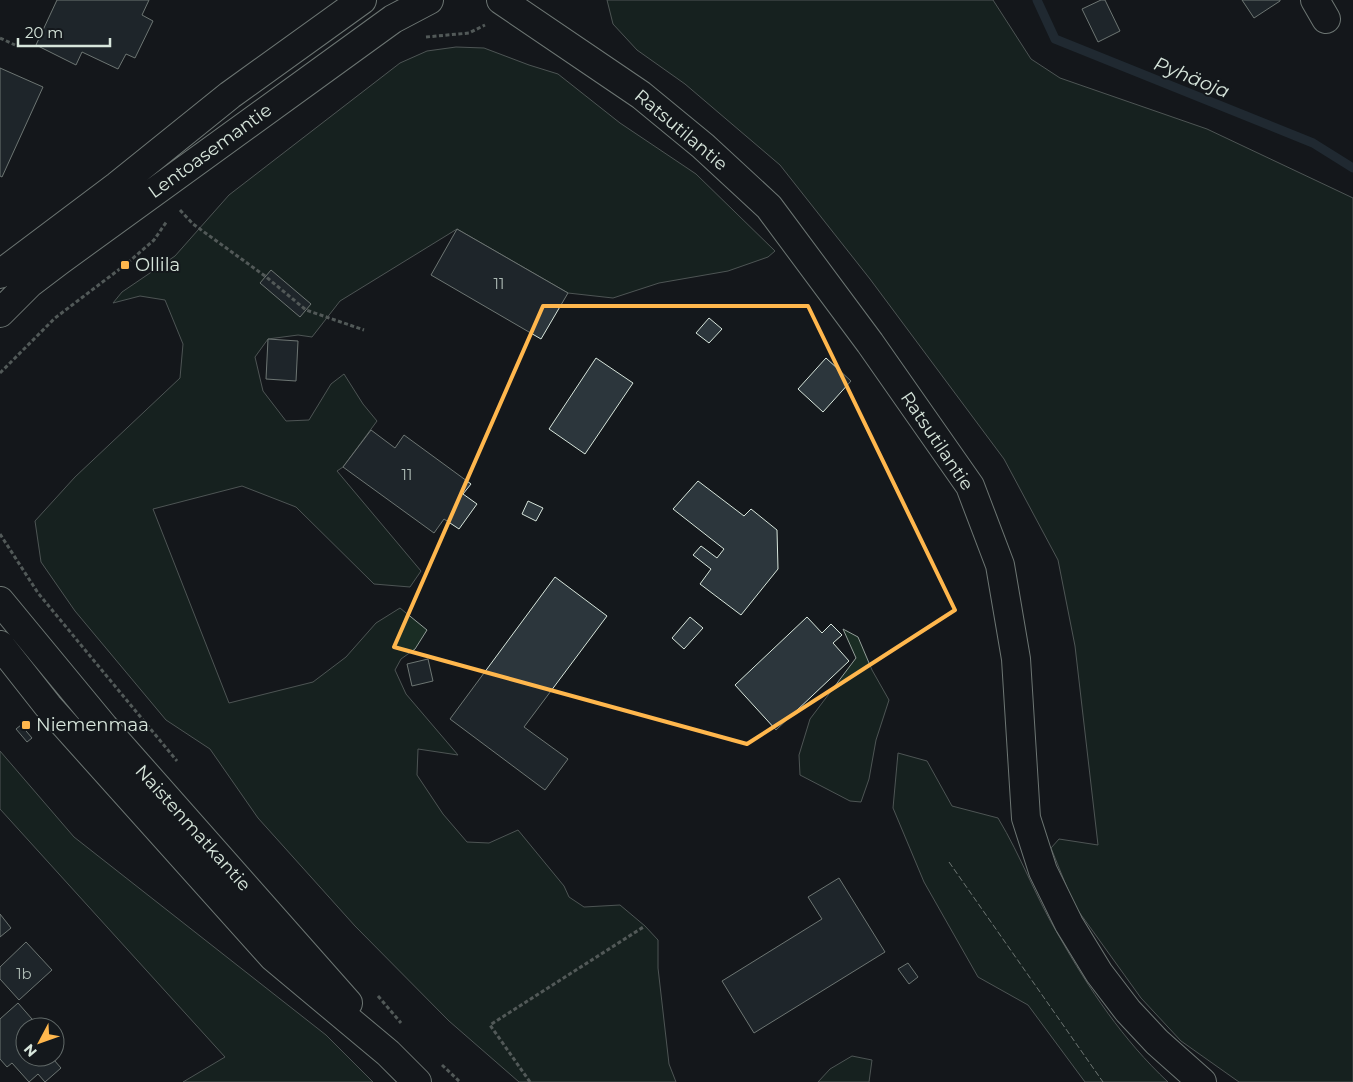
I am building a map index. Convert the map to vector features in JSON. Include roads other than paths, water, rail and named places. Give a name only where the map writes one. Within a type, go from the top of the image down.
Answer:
[{"type":"main road","name":"Lentoasemantie","points":[[0,274],[117,186],[230,95],[362,0]]},
{"type":"main road","name":"Lentoasemantie","points":[[0,313],[30,284],[163,185],[393,19],[429,0]]},
{"type":"main road","name":"Ratsutilantie","points":[[509,5],[641,95],[703,146],[769,207],[870,343],[970,486],[1000,565],[1016,659],[1026,818],[1043,871],[1068,924],[1098,974],[1128,1011],[1157,1042],[1202,1082]]},
{"type":"main road","name":"Naistenmatkantie","points":[[0,601],[104,727],[180,815],[335,987],[388,1053]]},
{"type":"main road","name":"Naistenmatkantie","points":[[0,645],[48,706],[273,956],[388,1053],[417,1082]]},
{"type":"waterway","name":"Pyhäoja","points":[[1037,0],[1055,39],[1313,143],[1353,168]]},
{"type":"place","name":"Ollila","points":[[125,265]]},
{"type":"place","name":"Niemenmaa","points":[[26,725]]}]
